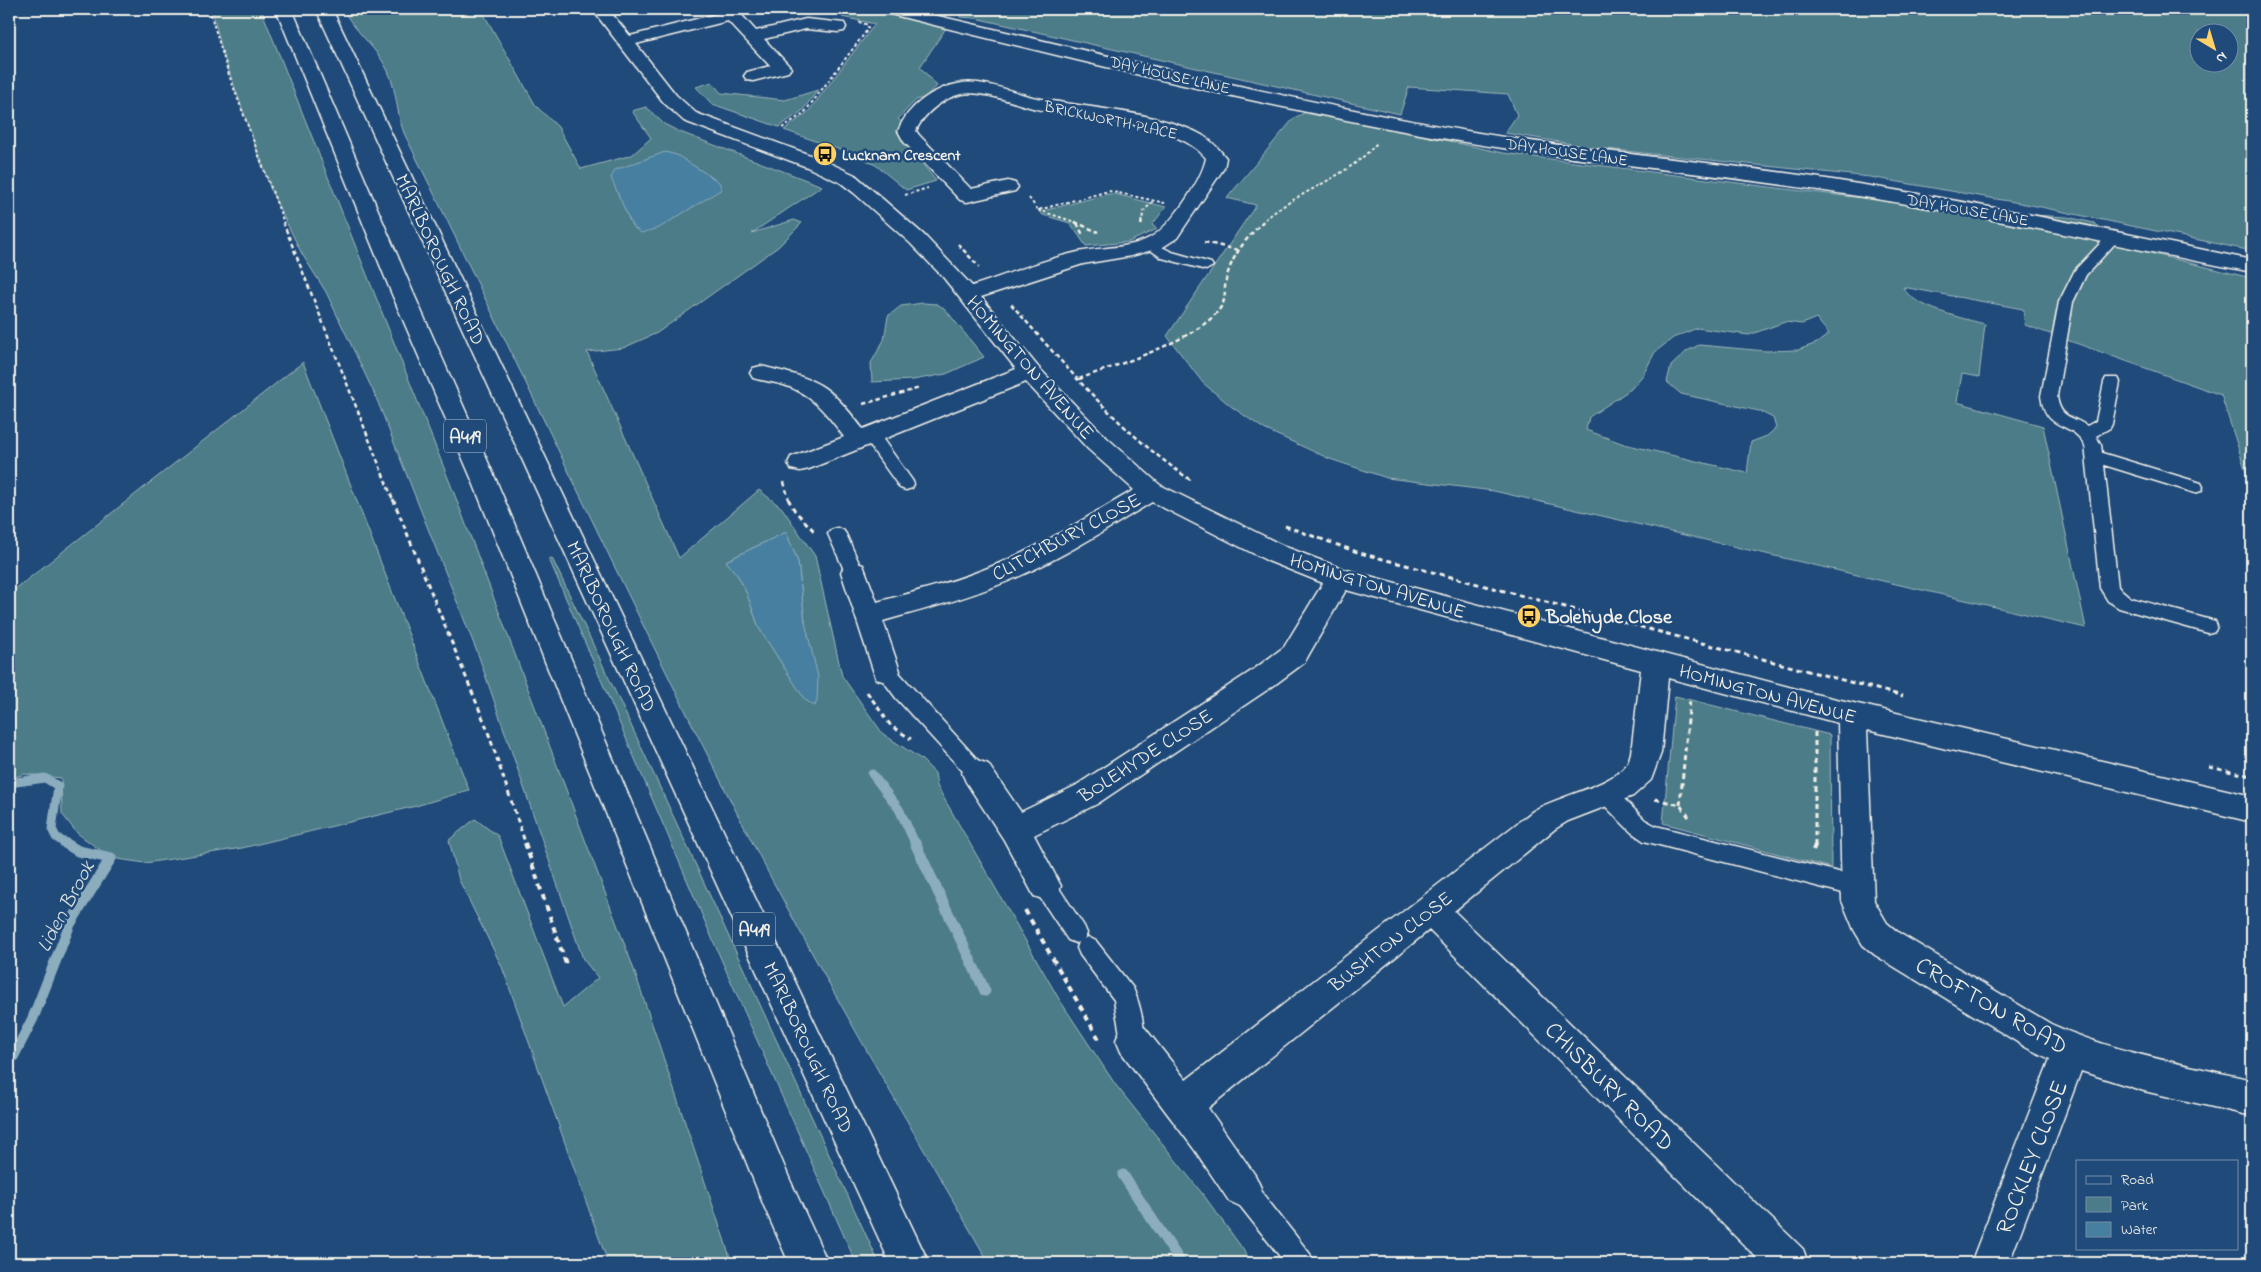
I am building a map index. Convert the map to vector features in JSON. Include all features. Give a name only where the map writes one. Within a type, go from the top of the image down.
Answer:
[{"type":"main road","name":"A419","points":[[284,9],[402,292],[488,490],[777,1194],[809,1263]]},
{"type":"main road","name":"MARLBOROUGH ROAD","points":[[324,9],[907,1257]]},
{"type":"main road","name":"HOMINGTON AVENUE","points":[[600,9],[670,99],[690,117],[814,162],[848,179],[917,239],[968,294],[1030,372],[1096,443],[1151,491],[1277,554],[1339,578],[1852,716],[2252,809]]},
{"type":"main road","name":"DAY HOUSE LANE","points":[[888,9],[1263,96],[1390,123],[1561,151],[1898,196],[2114,237],[2252,266]]},
{"type":"main road","points":[[625,42],[732,15],[782,68],[753,76]]},
{"type":"main road","points":[[753,37],[806,24],[838,27]]},
{"type":"main road","name":"BRICKWORTH PLACE","points":[[968,294],[1080,258],[1150,245],[1170,234],[1189,208],[1216,162],[1214,154],[1208,146],[1186,134],[1074,108],[1039,104],[964,88],[951,90],[939,96],[907,127],[906,131],[911,138],[967,196],[1008,187]]},
{"type":"main road","points":[[800,463],[1030,372]]},
{"type":"main road","points":[[761,373],[796,381],[810,387],[822,395],[865,437]]},
{"type":"main road","name":"CLITCHBURY CLOSE","points":[[867,615],[920,602],[1012,568],[1048,550],[1151,491]]},
{"type":"main road","points":[[854,572],[886,671]]},
{"type":"main road","name":"BOLEHYDE CLOSE","points":[[1015,830],[1086,795],[1263,678],[1294,655],[1314,624],[1339,578]]},
{"type":"main road","name":"BUSHTON CLOSE","points":[[1183,1105],[1544,820],[1558,812],[1613,790],[1640,771],[1646,753],[1656,663]]},
{"type":"main road","name":"CROFTON ROAD","points":[[1852,716],[1858,887],[1861,912],[1875,934],[1886,944],[2039,1036],[2071,1051],[2096,1060],[2252,1098]]},
{"type":"main road","points":[[977,774],[1015,830],[1045,886]]},
{"type":"main road","name":"CHISBURY ROAD","points":[[1430,909],[1789,1263]]},
{"type":"main road","points":[[1133,1040],[1208,1136],[1242,1188]]},
{"type":"main road","name":"ROCKLEY CLOSE","points":[[1990,1263],[2071,1051]]},
{"type":"main road","name":"A419","points":[[777,1194],[795,1263]]},
{"type":"lane","points":[[2114,237],[2080,272],[2066,302],[2049,396],[2050,410],[2055,417],[2082,430],[2093,445],[2109,588],[2114,596],[2125,604],[2208,626]]},
{"type":"lane","points":[[1150,245],[1167,255],[1206,266]]},
{"type":"lane","points":[[2086,434],[2104,424],[2112,382]]},
{"type":"lane","points":[[865,437],[906,484]]},
{"type":"lane","points":[[2094,456],[2195,487]]},
{"type":"lane","points":[[837,534],[854,572]]},
{"type":"lane","points":[[886,671],[977,774]]},
{"type":"lane","points":[[1613,790],[1638,826],[1651,834],[1858,887]]},
{"type":"lane","points":[[1045,886],[1082,940],[1125,996],[1133,1040]]},
{"type":"lane","points":[[1242,1188],[1301,1263]]},
{"type":"path","points":[[209,9],[229,75],[294,250],[396,510],[486,726],[566,964]]},
{"type":"path","points":[[786,134],[777,131],[804,113],[868,29],[868,25],[854,21]]},
{"type":"path","points":[[1079,379],[1172,342],[1195,331],[1212,318],[1222,305],[1226,279],[1238,250],[1260,225],[1285,205],[1356,165],[1373,148],[1390,123]]},
{"type":"path","points":[[1008,187],[1019,184],[1038,210],[1083,225],[1102,234]]},
{"type":"path","points":[[898,189],[910,200]]},
{"type":"path","points":[[1038,210],[1109,191],[1189,208]]},
{"type":"path","points":[[1154,200],[1144,211],[1140,220],[1141,226],[1144,231],[1170,234]]},
{"type":"path","points":[[956,242],[976,262],[994,285],[1079,379],[1141,442],[1196,483]]},
{"type":"path","points":[[1284,526],[1360,553],[1912,698]]},
{"type":"path","points":[[1693,673],[1680,805],[1693,820]]},
{"type":"path","points":[[1805,855],[1813,850],[1816,843],[1814,706]]},
{"type":"path","points":[[2200,765],[2252,776]]},
{"type":"path","points":[[1613,790],[1680,805]]},
{"type":"green space","points":[[212,9],[261,9],[454,493],[632,964],[732,1263],[608,1263],[502,967],[459,880],[449,840],[475,819],[498,836],[563,1007],[598,978],[583,959],[479,657],[375,395],[326,292],[302,254],[272,193],[222,51]]},
{"type":"green space","points":[[343,9],[481,9],[536,106],[558,127],[581,169],[632,155],[651,138],[632,111],[646,107],[664,124],[680,132],[822,186],[752,233],[794,220],[802,223],[778,247],[657,333],[623,348],[587,352],[679,558],[759,490],[782,508],[815,556],[842,676],[883,734],[921,759],[935,773],[937,786],[1059,999],[1115,1084],[1205,1197],[1253,1263],[989,1263],[830,985],[739,817],[654,647],[404,133],[393,84],[387,69],[377,53]],"holes":[[[786,532],[798,562],[805,622],[791,678],[759,628],[747,594],[738,576],[726,561]]]},
{"type":"green space","points":[[845,9],[944,9],[946,28],[920,67],[937,86],[924,98],[916,100],[898,119],[903,123],[898,130],[899,134],[936,181],[906,190],[877,166],[861,157],[784,130],[808,112],[875,24],[842,17],[840,13]]},
{"type":"green space","points":[[960,9],[2252,9],[2252,251],[2031,205],[1870,177],[1597,148],[1505,133],[1517,115],[1508,94],[1409,87],[1400,114],[975,18],[960,17]]},
{"type":"green space","points":[[712,82],[721,93],[785,100],[818,90],[802,111],[779,127],[712,104],[696,87]]},
{"type":"green space","points":[[1306,112],[1317,112],[1503,153],[1981,212],[2067,217],[2094,223],[2108,233],[2117,245],[2251,278],[2252,490],[2221,395],[2025,325],[2023,309],[1903,287],[1916,301],[1927,306],[1985,324],[1979,377],[1962,374],[1957,402],[2043,426],[2086,628],[1494,491],[1387,478],[1330,459],[1264,429],[1232,407],[1203,383],[1167,336],[1256,205],[1227,198],[1294,118]],"holes":[[[1816,318],[1829,334],[1817,343],[1798,350],[1766,351],[1699,345],[1687,351],[1671,366],[1667,382],[1681,394],[1759,411],[1773,418],[1776,428],[1767,436],[1751,442],[1747,473],[1624,444],[1586,430],[1589,417],[1631,389],[1643,375],[1655,352],[1673,338],[1697,328],[1749,335],[1785,322],[1802,324]]]},
{"type":"green space","points":[[1108,194],[1115,194],[1166,207],[1152,225],[1157,229],[1129,242],[1086,246],[1070,223],[1039,212]]},
{"type":"green space","points":[[923,303],[937,304],[945,309],[984,357],[946,374],[913,380],[872,382],[871,363],[884,340],[888,316],[901,306]]},
{"type":"green space","points":[[303,362],[469,790],[416,806],[242,848],[145,863],[111,858],[77,833],[62,814],[61,778],[25,774],[9,779],[9,594]]},
{"type":"green space","points":[[552,558],[879,1263],[856,1263],[721,959],[549,559]]},
{"type":"green space","points":[[1675,696],[1830,735],[1831,868],[1663,823]]},
{"type":"water","points":[[665,152],[677,155],[719,182],[722,189],[659,228],[641,233],[632,226],[611,178],[615,170]]},
{"type":"water","points":[[786,532],[798,562],[805,622],[818,677],[815,706],[805,700],[759,628],[747,594],[738,576],[726,561]]},
{"type":"waterway","points":[[872,774],[899,809],[916,845]]},
{"type":"waterway","name":"Liden Brook","points":[[9,783],[45,778],[58,786],[52,829],[56,837],[67,845]]},
{"type":"waterway","name":"Liden Brook","points":[[9,1065],[33,1018],[70,924],[111,858],[78,851],[65,843]]},
{"type":"waterway","points":[[915,843],[985,991]]},
{"type":"waterway","points":[[1123,1175],[1181,1263]]},
{"type":"place","name":"Lucknam Crescent","points":[[825,154]]},
{"type":"place","name":"Bolehyde Close","points":[[1529,616]]}]
